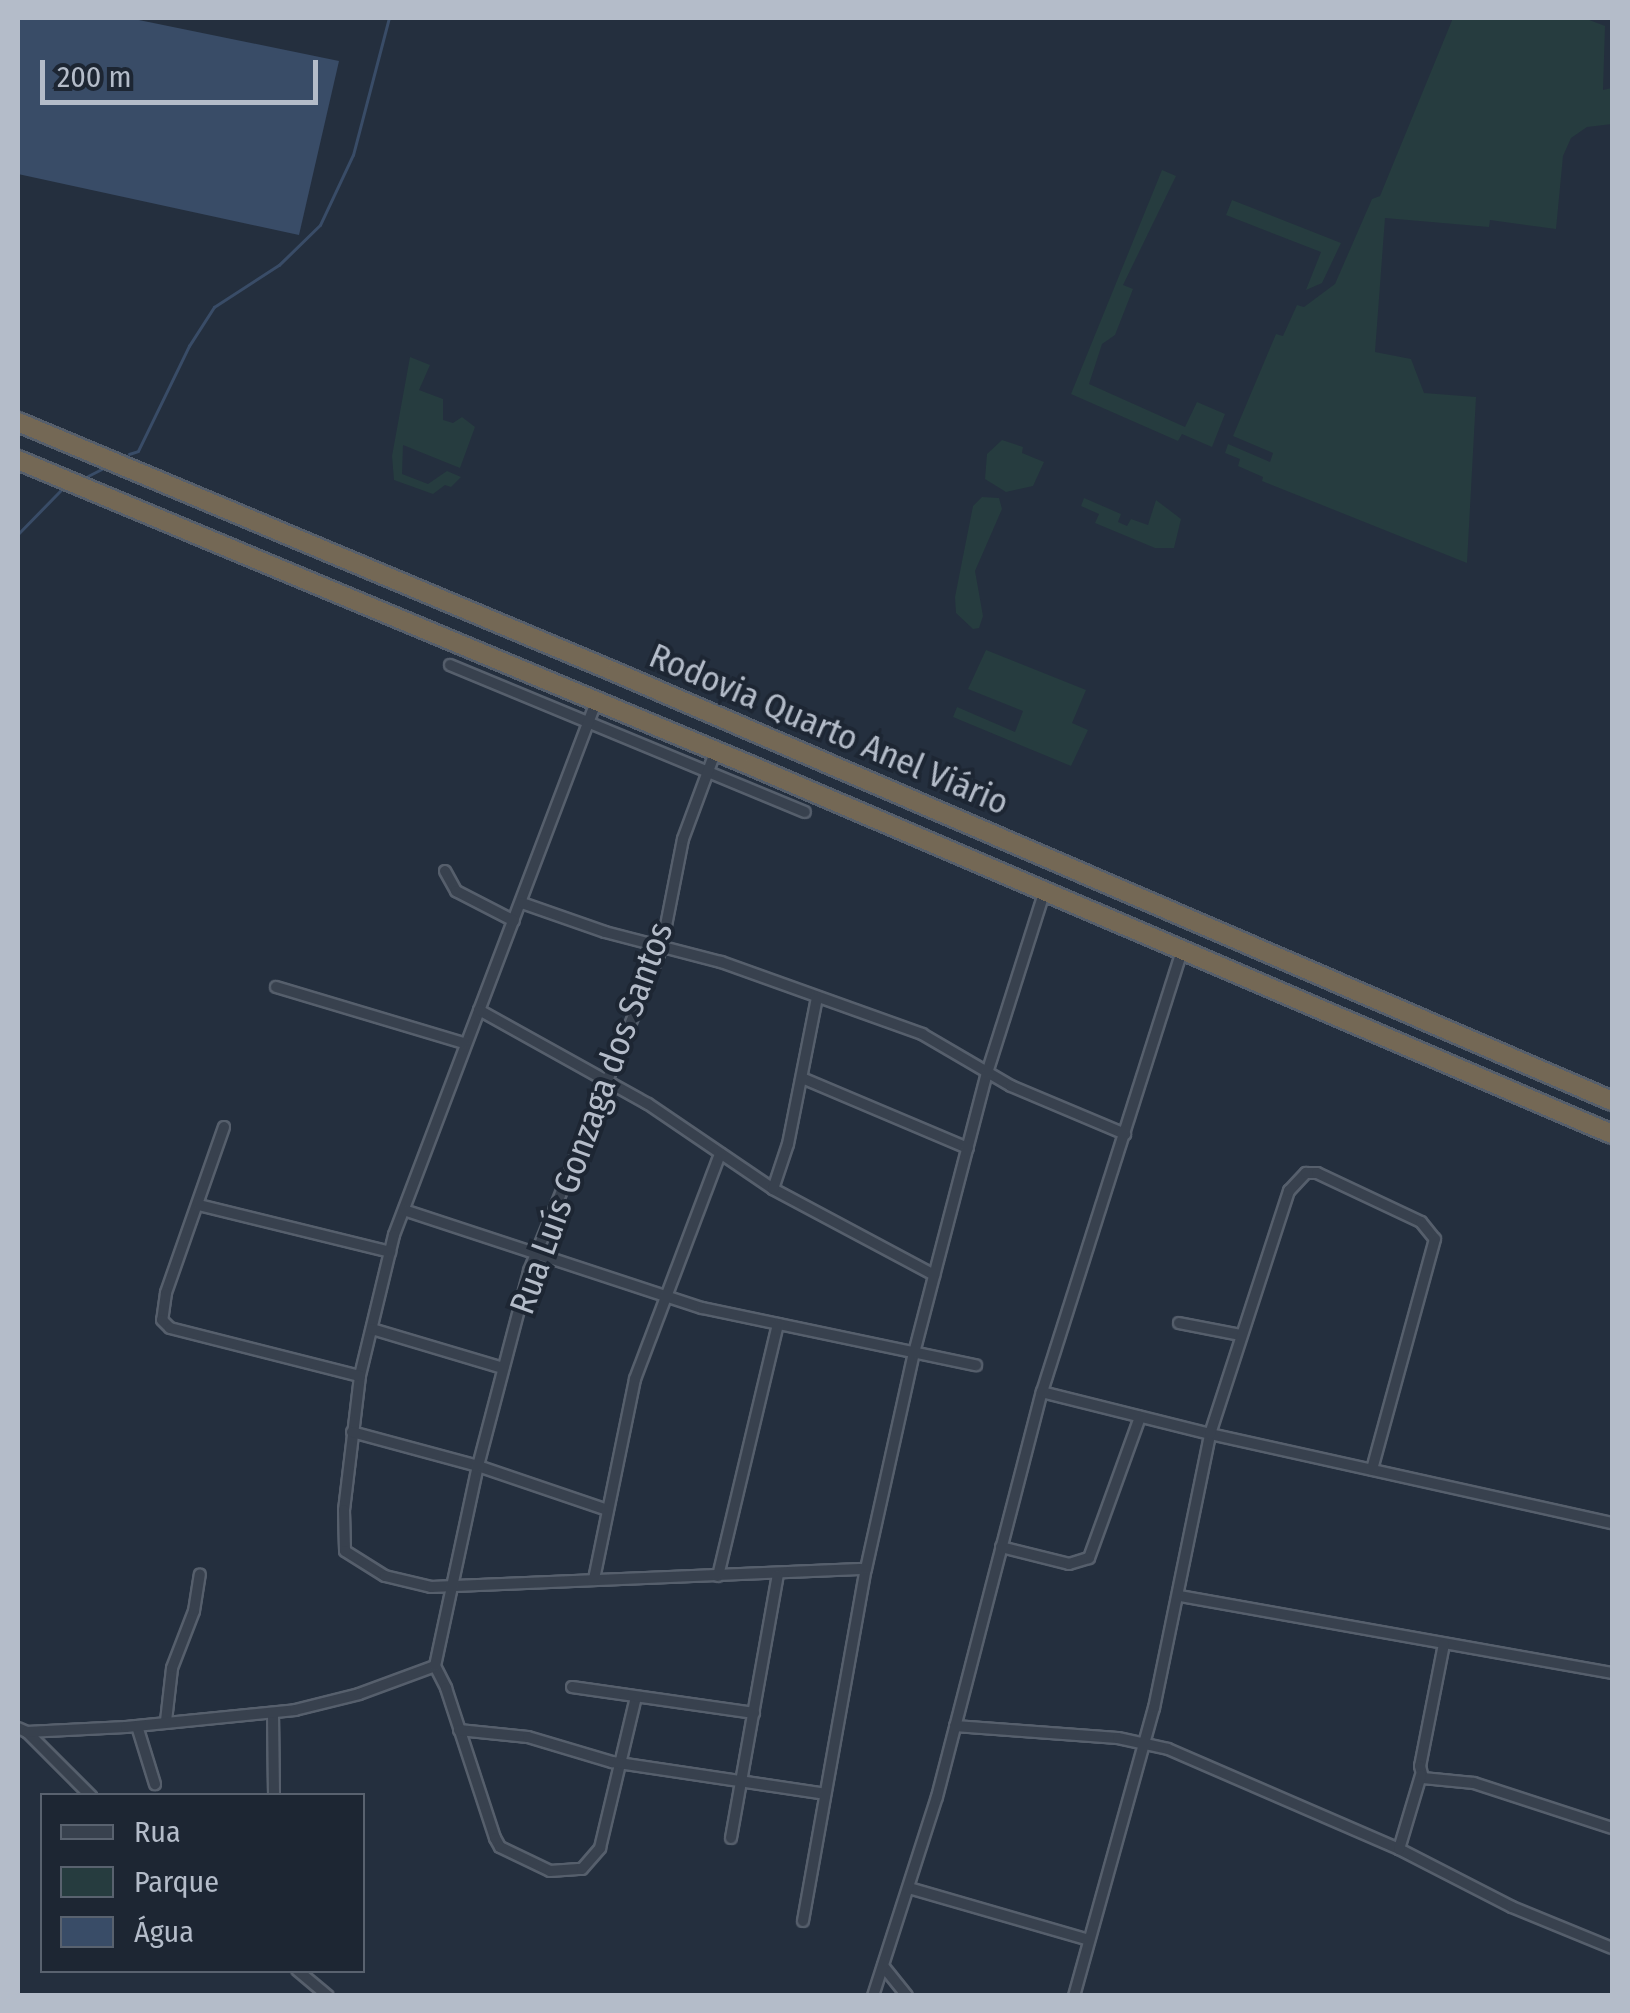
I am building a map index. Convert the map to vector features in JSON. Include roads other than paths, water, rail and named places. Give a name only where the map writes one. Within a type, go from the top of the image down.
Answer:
[{"type":"highway","name":"Rodovia Quarto Anel Viário","points":[[18,422],[765,736],[1612,1102]]},
{"type":"highway","name":"Rodovia Quarto Anel Viário","points":[[18,460],[716,750],[1084,911],[1612,1134]]},
{"type":"highway","points":[[342,594],[352,561]]},
{"type":"highway","points":[[752,766],[765,736]]},
{"type":"highway","points":[[1084,911],[1100,880]]},
{"type":"highway","points":[[1182,952],[1183,916]]},
{"type":"street","points":[[450,665],[805,812]]},
{"type":"street","points":[[596,702],[522,903],[464,1043],[390,1252],[360,1376],[344,1551],[375,1572],[413,1586],[866,1569]]},
{"type":"street","name":"Rua Luís Gonzaga dos Santos","points":[[435,1666],[478,1466],[534,1257],[662,946],[683,839],[716,750]]},
{"type":"street","points":[[446,871],[456,891],[514,920]]},
{"type":"street","points":[[803,1921],[866,1569],[914,1353],[987,1073],[1044,893]]},
{"type":"street","points":[[522,903],[922,1034],[987,1073],[1125,1134]]},
{"type":"street","points":[[873,1996],[910,1888],[1042,1392],[1182,952]]},
{"type":"street","points":[[276,987],[464,1043]]},
{"type":"street","points":[[773,1189],[784,1160],[818,997]]},
{"type":"street","points":[[478,1010],[607,1079],[773,1189],[934,1275]]},
{"type":"street","points":[[802,1078],[968,1148]]},
{"type":"street","points":[[224,1127],[162,1302],[160,1315],[165,1326],[360,1376]]},
{"type":"street","points":[[594,1579],[635,1380],[720,1154]]},
{"type":"street","points":[[1074,1996],[1146,1742],[1180,1596],[1210,1434],[1289,1192],[1301,1176],[1317,1173],[1428,1226],[1435,1239],[1372,1470]]},
{"type":"street","points":[[199,1206],[390,1252]]},
{"type":"street","points":[[404,1210],[534,1257],[664,1297],[976,1365]]},
{"type":"street","points":[[1179,1323],[1241,1335]]},
{"type":"street","points":[[718,1576],[778,1324]]},
{"type":"street","points":[[372,1329],[503,1368]]},
{"type":"street","points":[[1042,1392],[1210,1434],[1612,1523]]},
{"type":"street","points":[[1001,1548],[1069,1564],[1082,1564],[1089,1558],[1140,1416]]},
{"type":"street","points":[[352,1432],[478,1466],[607,1510]]},
{"type":"street","points":[[166,1722],[169,1680],[194,1611],[200,1574]]},
{"type":"street","points":[[731,1838],[778,1575]]},
{"type":"street","points":[[1180,1596],[1612,1673]]},
{"type":"street","points":[[1400,1849],[1421,1775],[1444,1644]]},
{"type":"street","points":[[22,1730],[137,1726],[273,1713],[359,1694],[435,1666],[500,1847],[550,1871],[582,1869],[595,1856],[622,1763],[636,1696]]},
{"type":"street","points":[[572,1688],[754,1713]]},
{"type":"street","points":[[273,1713],[274,1793]]},
{"type":"street","points":[[137,1726],[155,1784]]},
{"type":"street","points":[[955,1726],[1146,1742],[1400,1849],[1512,1907],[1612,1948]]},
{"type":"street","points":[[22,1730],[88,1793]]},
{"type":"street","points":[[459,1730],[537,1739],[622,1763],[825,1794]]},
{"type":"street","points":[[1421,1775],[1427,1781],[1474,1783],[1612,1828]]},
{"type":"street","points":[[910,1888],[1089,1940]]},
{"type":"street","points":[[884,1966],[907,1996]]},
{"type":"street","points":[[300,1973],[328,1996]]},
{"type":"water","points":[[18,18],[129,18],[339,61],[299,235],[18,174]]},
{"type":"waterway","points":[[129,454],[138,451],[189,346],[214,307],[279,265],[320,225],[353,155],[389,18]]},
{"type":"waterway","points":[[88,476],[102,469]]},
{"type":"waterway","points":[[18,534],[62,489]]}]
